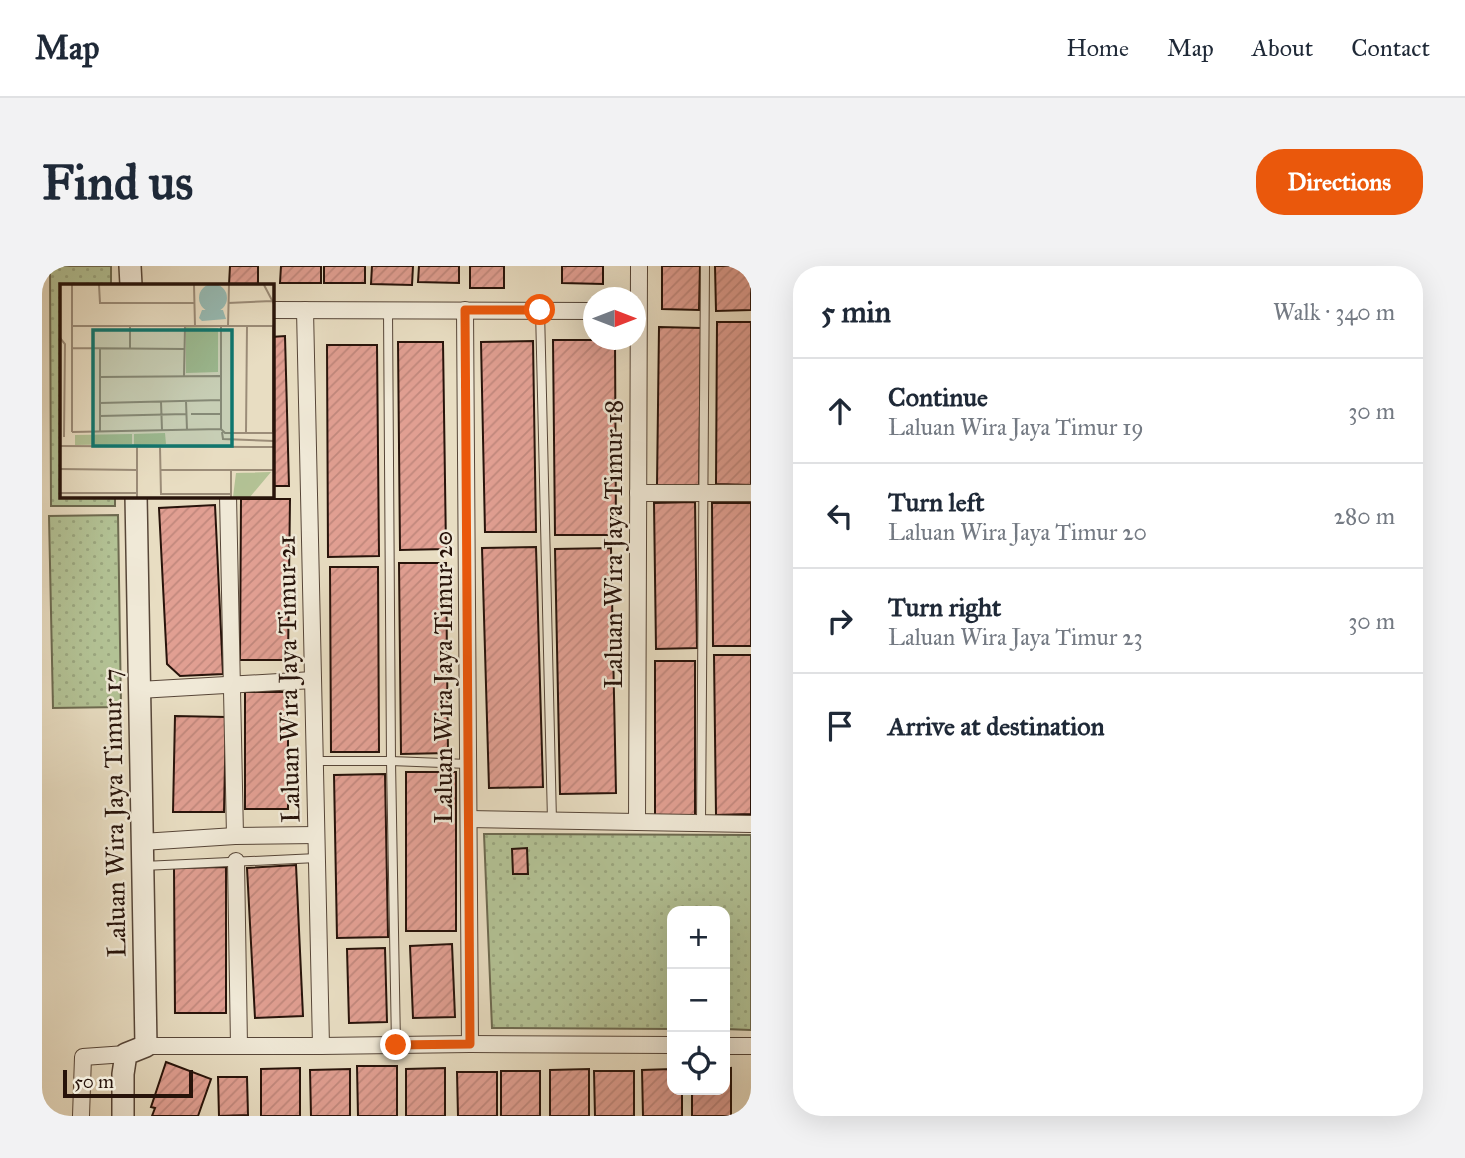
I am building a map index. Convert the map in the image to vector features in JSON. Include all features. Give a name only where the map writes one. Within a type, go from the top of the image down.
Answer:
[{"type":"street","points":[[130,266],[131,284]]},
{"type":"street","name":"Laluan Wira Jaya Timur 18","points":[[638,287],[639,266]]},
{"type":"street","points":[[273,310],[583,311]]},
{"type":"street","name":"Laluan Wira Jaya Timur 21","points":[[305,310],[321,1046]]},
{"type":"street","name":"Laluan Wira Jaya Timur 20","points":[[465,310],[470,1044]]},
{"type":"street","name":"Laluan Wira Jaya Timur 18","points":[[637,350],[637,822]]},
{"type":"street","points":[[638,493],[751,494]]},
{"type":"street","name":"Laluan Wira Jaya Timur 17","points":[[136,497],[146,1046]]},
{"type":"street","points":[[228,497],[235,836]]},
{"type":"street","points":[[139,690],[313,680]]},
{"type":"street","points":[[468,819],[751,824]]},
{"type":"street","points":[[142,842],[235,836],[316,835]]},
{"type":"street","points":[[236,861],[239,1046]]},
{"type":"street","points":[[81,1116],[83,1057],[126,1054],[146,1046],[667,1045]]},
{"type":"street","points":[[730,1046],[751,1046]]},
{"type":"street","points":[[124,1116],[123,1074],[126,1054]]},
{"type":"lane","points":[[701,824],[705,266]]},
{"type":"lane","points":[[388,310],[396,1045]]},
{"type":"lane","points":[[540,310],[552,821]]},
{"type":"lane","points":[[314,761],[468,764]]},
{"type":"lane","points":[[143,866],[317,858]]},
{"type":"green space","points":[[50,266],[111,266],[111,284],[60,284],[60,497],[115,497],[115,506],[51,506]]},
{"type":"green space","points":[[118,515],[121,707],[53,708],[49,516]]},
{"type":"green space","points":[[484,834],[751,835],[751,1030],[730,1029],[730,906],[667,906],[667,1029],[492,1028]]},
{"type":"building","points":[[230,266],[258,266],[258,284],[229,284]]},
{"type":"building","points":[[281,266],[321,266],[321,283],[280,283]]},
{"type":"building","points":[[324,266],[365,266],[365,283],[324,283]]},
{"type":"building","points":[[372,266],[413,266],[412,285],[371,284]]},
{"type":"building","points":[[419,266],[459,266],[459,283],[418,282]]},
{"type":"building","points":[[470,266],[504,266],[504,288],[470,288]]},
{"type":"building","points":[[562,266],[603,266],[603,284],[562,283]]},
{"type":"building","points":[[662,266],[700,266],[699,310],[662,309]]},
{"type":"building","points":[[715,266],[751,266],[751,310],[716,311]]},
{"type":"building","points":[[717,322],[751,322],[751,485],[716,484]]},
{"type":"building","points":[[659,327],[701,328],[699,485],[657,485]]},
{"type":"building","points":[[285,336],[289,486],[273,486],[273,337]]},
{"type":"building","points":[[553,340],[583,340],[583,350],[615,350],[616,535],[555,535]]},
{"type":"building","points":[[533,341],[536,532],[485,532],[481,342]]},
{"type":"building","points":[[398,342],[443,342],[446,549],[400,550]]},
{"type":"building","points":[[327,345],[377,345],[379,556],[328,557]]},
{"type":"building","points":[[241,499],[290,499],[288,660],[240,660]]},
{"type":"building","points":[[695,502],[697,648],[656,649],[654,503]]},
{"type":"building","points":[[712,503],[751,503],[751,646],[713,646]]},
{"type":"building","points":[[215,505],[223,674],[180,676],[167,664],[159,508]]},
{"type":"building","points":[[536,547],[543,787],[489,788],[482,548]]},
{"type":"building","points":[[611,548],[616,793],[560,794],[555,549]]},
{"type":"building","points":[[399,563],[446,563],[448,753],[401,754]]},
{"type":"building","points":[[330,567],[378,567],[379,752],[331,752]]},
{"type":"building","points":[[714,655],[751,655],[751,814],[716,815]]},
{"type":"building","points":[[655,661],[695,661],[695,816],[655,816]]},
{"type":"building","points":[[245,692],[288,692],[288,809],[245,809]]},
{"type":"building","points":[[175,716],[226,717],[224,812],[173,812]]},
{"type":"building","points":[[406,772],[456,772],[456,931],[406,931]]},
{"type":"building","points":[[385,774],[388,937],[337,938],[334,775]]},
{"type":"building","points":[[527,848],[528,874],[513,874],[512,849]]},
{"type":"building","points":[[296,865],[303,1016],[255,1018],[247,868]]},
{"type":"building","points":[[226,867],[226,1013],[175,1013],[174,868]]},
{"type":"building","points":[[452,944],[455,1017],[413,1018],[410,946]]},
{"type":"building","points":[[385,948],[387,1022],[349,1023],[347,949]]},
{"type":"building","points":[[166,1062],[211,1079],[198,1116],[152,1116],[155,1108],[151,1107]]},
{"type":"building","points":[[357,1066],[397,1066],[397,1116],[358,1116]]},
{"type":"building","points":[[300,1068],[300,1116],[261,1116],[261,1069]]},
{"type":"building","points":[[445,1068],[445,1116],[406,1116],[406,1069]]},
{"type":"building","points":[[730,1068],[731,1116],[692,1116],[692,1095],[730,1095]]},
{"type":"building","points":[[350,1069],[350,1116],[311,1116],[310,1070]]},
{"type":"building","points":[[589,1069],[589,1116],[550,1116],[550,1070]]},
{"type":"building","points":[[667,1069],[667,1095],[682,1095],[682,1116],[643,1116],[642,1070]]},
{"type":"building","points":[[501,1071],[540,1071],[540,1116],[501,1116]]},
{"type":"building","points":[[594,1071],[634,1071],[634,1116],[595,1116]]},
{"type":"building","points":[[457,1072],[497,1072],[497,1116],[458,1116]]},
{"type":"building","points":[[218,1077],[247,1077],[248,1115],[219,1116]]},
{"type":"route","points":[[396,1045],[470,1044],[465,310],[540,310]]}]
